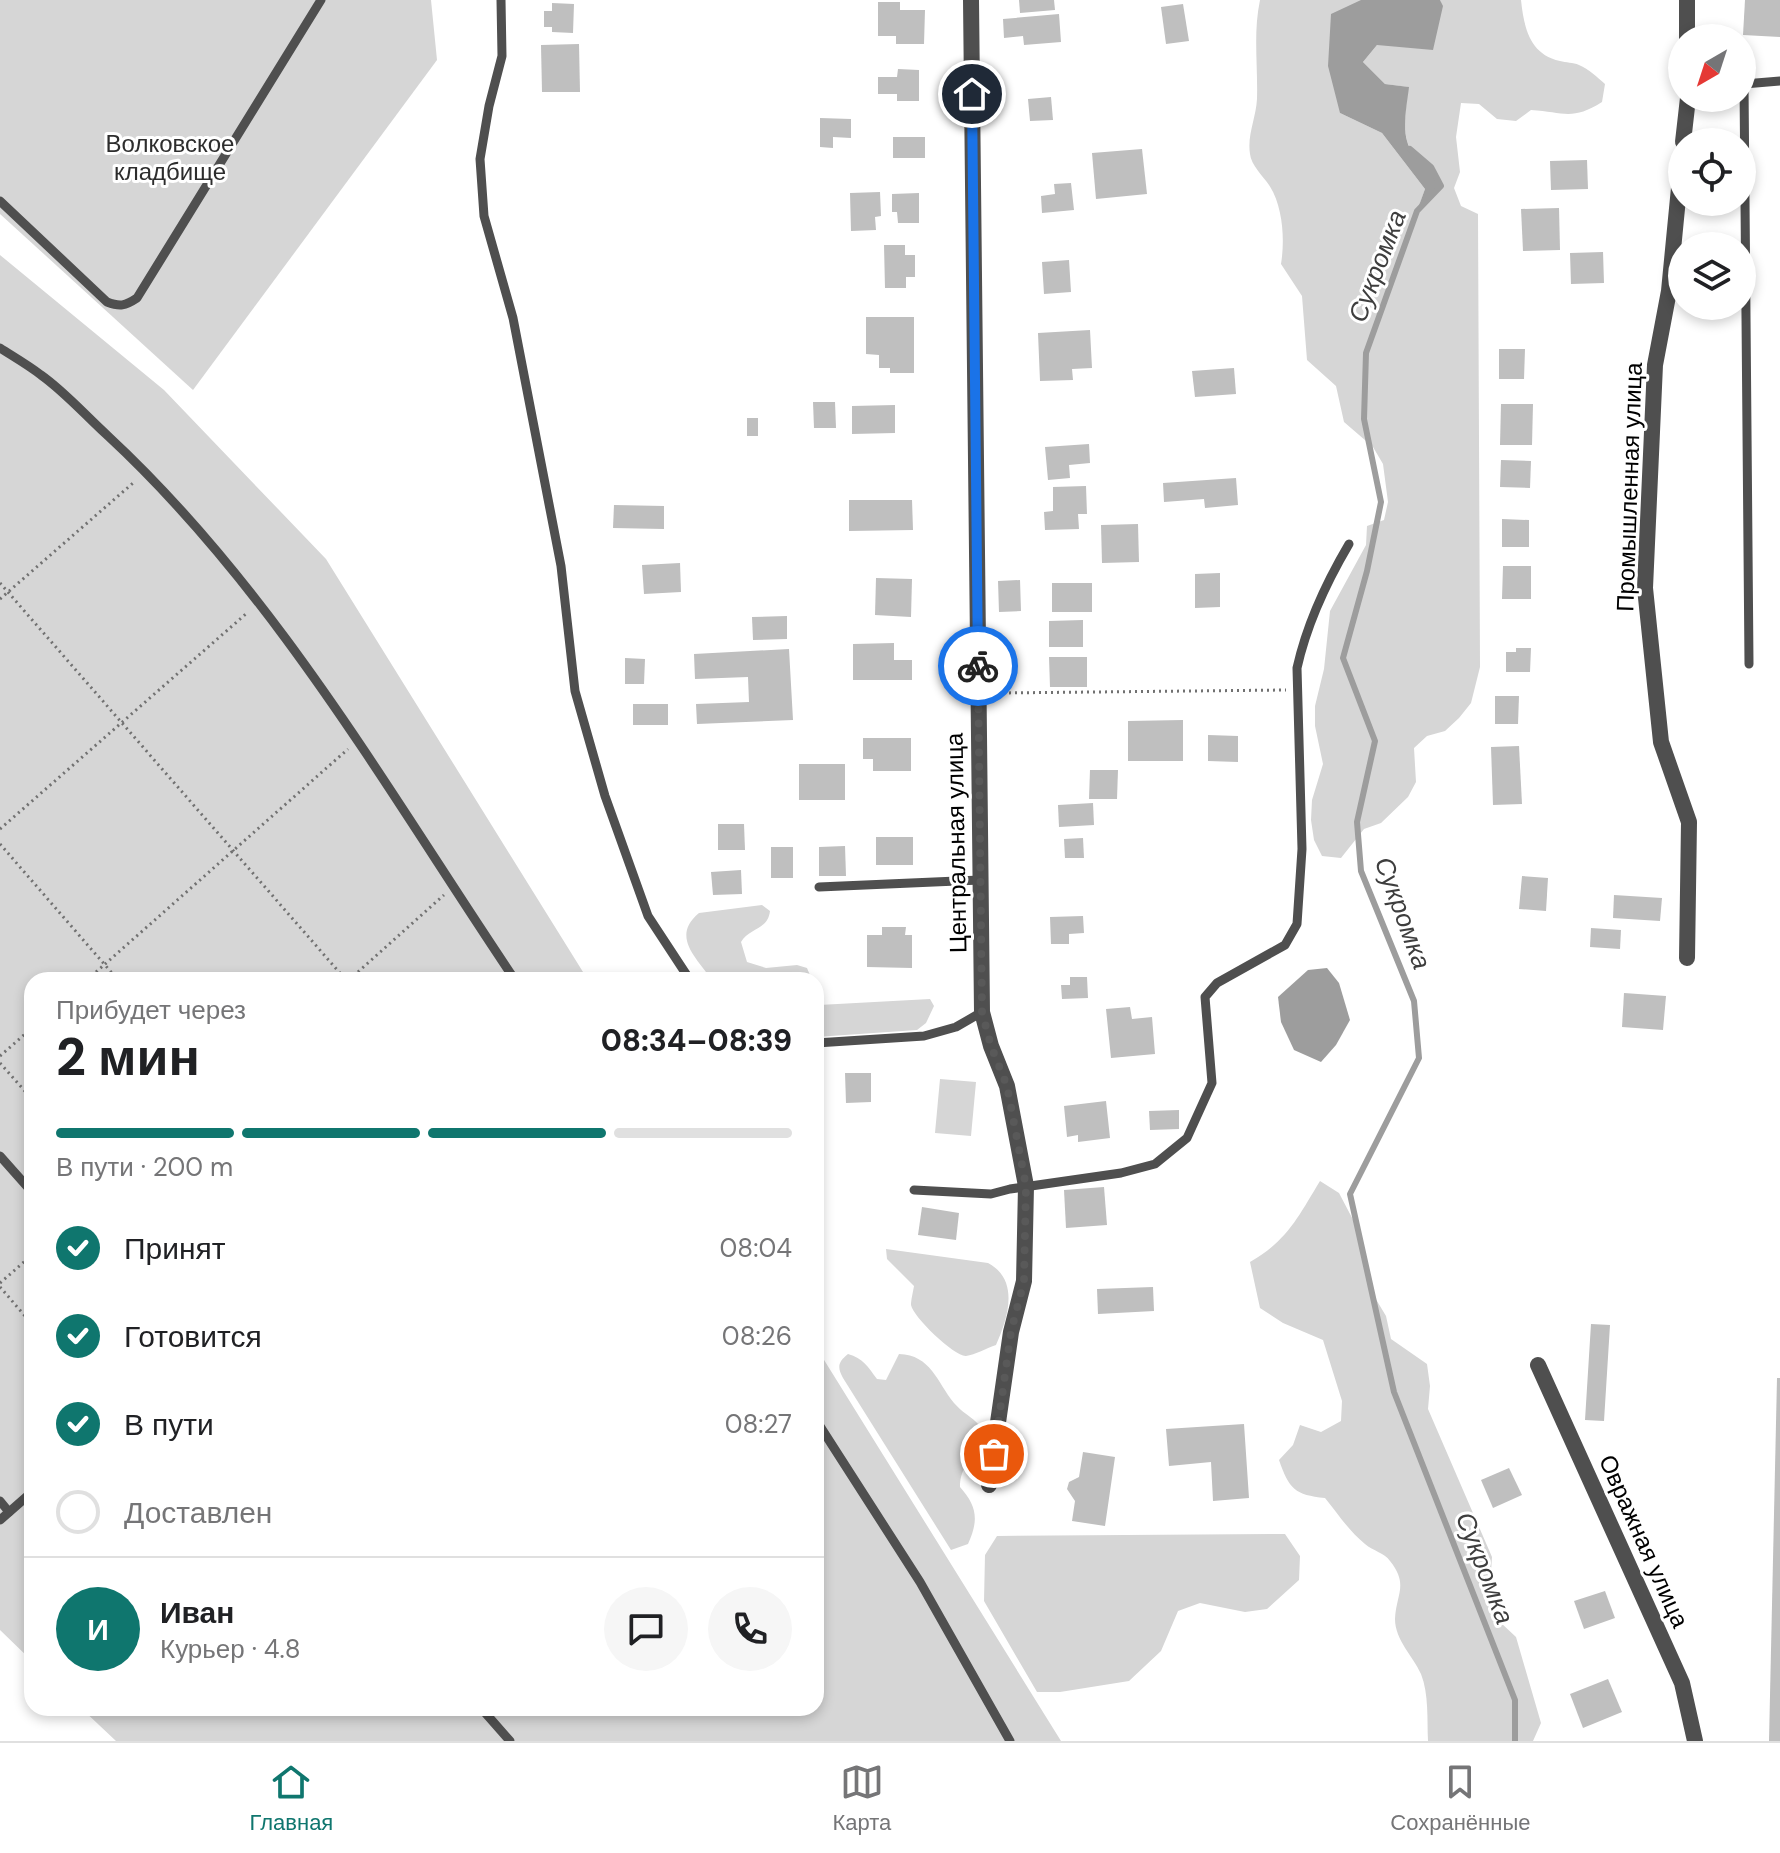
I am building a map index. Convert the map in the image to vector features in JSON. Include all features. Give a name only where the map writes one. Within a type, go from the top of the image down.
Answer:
[{"type":"street","name":"Центральная улица","points":[[971,0],[982,1012],[1007,1086],[1026,1186],[1024,1281],[1011,1332],[989,1485]]},
{"type":"street","points":[[1687,0],[1687,24]]},
{"type":"street","name":"Промышленная улица","points":[[1676,216],[1669,291],[1655,365],[1645,588],[1661,742],[1689,822],[1687,958]]},
{"type":"street","name":"Овражная улица","points":[[1538,1365],[1682,1683],[1695,1741]]},
{"type":"lane","points":[[0,201],[107,302],[126,306],[137,298],[321,0]]},
{"type":"lane","points":[[501,0],[502,56],[480,159],[484,216],[513,318],[561,566],[575,691],[605,796],[648,916],[685,972]]},
{"type":"lane","points":[[1749,664],[1744,84],[1780,81]]},
{"type":"lane","points":[[0,348],[42,375],[146,471],[211,542],[260,602],[357,741],[510,972]]},
{"type":"lane","points":[[914,1190],[991,1194],[1121,1173],[1155,1164],[1187,1138],[1212,1083],[1205,997],[1217,983],[1285,945],[1297,924],[1302,849],[1297,668],[1303,643],[1327,582],[1349,544]]},
{"type":"lane","points":[[819,887],[980,880]]},
{"type":"lane","points":[[824,1042],[924,1036],[956,1027],[982,1012]]},
{"type":"lane","points":[[0,1156],[24,1183]]},
{"type":"lane","points":[[824,1432],[920,1582],[1010,1741]]},
{"type":"lane","points":[[0,1520],[24,1499]]},
{"type":"lane","points":[[0,1501],[9,1512]]},
{"type":"lane","points":[[488,1716],[510,1741]]},
{"type":"path","points":[[0,599],[146,471]]},
{"type":"path","points":[[0,583],[340,972]]},
{"type":"path","points":[[0,829],[260,602]]},
{"type":"path","points":[[978,693],[1298,689]]},
{"type":"path","points":[[97,972],[357,741]]},
{"type":"path","points":[[0,844],[111,972]]},
{"type":"path","points":[[356,972],[453,888]]},
{"type":"path","points":[[0,1056],[24,1035]]},
{"type":"path","points":[[0,1063],[24,1090]]},
{"type":"path","points":[[24,1262],[0,1285],[24,1314]]},
{"type":"green space","name":"Волковское кладбище","points":[[0,0],[431,0],[437,60],[193,390],[0,214]]},
{"type":"green space","points":[[1260,0],[1361,0],[1340,113],[1382,133],[1425,189],[1418,209],[1441,186],[1431,169],[1408,145],[1405,120],[1408,87],[1385,84],[1363,62],[1377,45],[1442,6],[1440,0],[1521,0],[1526,29],[1541,52],[1583,67],[1605,84],[1602,102],[1583,112],[1531,110],[1516,121],[1497,119],[1479,104],[1461,103],[1456,137],[1460,172],[1454,188],[1461,206],[1478,214],[1480,667],[1471,703],[1459,718],[1445,731],[1427,736],[1414,748],[1416,782],[1408,797],[1381,823],[1364,829],[1341,858],[1322,856],[1314,840],[1312,800],[1323,764],[1315,726],[1315,706],[1324,669],[1330,611],[1366,545],[1367,526],[1384,520],[1388,502],[1383,464],[1373,447],[1344,422],[1336,386],[1307,360],[1302,296],[1281,264],[1283,234],[1280,213],[1274,193],[1251,158],[1249,147],[1257,99],[1256,37]]},
{"type":"green space","points":[[0,255],[164,390],[326,559],[583,972],[24,972],[24,1653],[0,1630]]},
{"type":"green space","points":[[762,905],[770,911],[769,917],[741,942],[747,962],[766,968],[797,965],[807,968],[809,972],[706,972],[689,948],[687,939],[691,922],[699,913]]},
{"type":"green space","points":[[930,999],[934,1006],[926,1023],[917,1030],[824,1036],[824,1005]]},
{"type":"green space","points":[[940,1079],[976,1082],[971,1136],[935,1133]]},
{"type":"green space","points":[[1320,1181],[1339,1193],[1360,1233],[1374,1296],[1386,1316],[1391,1339],[1427,1364],[1430,1386],[1428,1409],[1492,1557],[1489,1602],[1500,1622],[1516,1637],[1541,1723],[1533,1741],[1428,1741],[1424,1682],[1396,1627],[1400,1583],[1396,1569],[1388,1558],[1354,1534],[1325,1498],[1294,1489],[1279,1460],[1293,1445],[1300,1425],[1321,1432],[1341,1421],[1342,1401],[1323,1340],[1283,1323],[1260,1308],[1250,1262],[1283,1236]]},
{"type":"green space","points":[[886,1249],[988,1263],[998,1270],[1008,1289],[1008,1300],[996,1345],[966,1356],[944,1343],[913,1311],[914,1286],[887,1259]]},
{"type":"green space","points":[[848,1354],[868,1367],[877,1379],[886,1380],[899,1354],[919,1359],[932,1371],[954,1403],[983,1431],[986,1448],[967,1464],[960,1487],[973,1507],[975,1520],[968,1544],[951,1550],[843,1378],[840,1365]]},
{"type":"green space","points":[[824,1360],[1061,1741],[116,1741],[89,1716],[824,1716]]},
{"type":"green space","points":[[1285,1534],[1300,1556],[1299,1580],[1267,1609],[1245,1612],[1200,1603],[1178,1611],[1161,1651],[1129,1681],[1060,1692],[1037,1692],[984,1601],[985,1555],[997,1536]]},
{"type":"shaded area","points":[[1361,0],[1440,0],[1443,6],[1433,50],[1377,45],[1363,62],[1385,84],[1409,87],[1405,120],[1408,145],[1431,169],[1441,186],[1417,211],[1425,189],[1382,133],[1340,113],[1328,66],[1331,14]]},
{"type":"shaded area","points":[[1327,968],[1339,983],[1350,1020],[1336,1045],[1321,1062],[1294,1050],[1281,1022],[1278,997],[1308,970]]},
{"type":"building","points":[[1019,0],[1054,0],[1055,10],[1020,13]]},
{"type":"building","points":[[1745,0],[1780,0],[1780,37],[1756,36],[1756,24],[1744,24]]},
{"type":"building","points":[[878,2],[900,2],[900,10],[925,10],[924,44],[896,44],[896,36],[878,36]]},
{"type":"building","points":[[552,3],[574,4],[573,33],[552,32],[552,27],[544,27],[544,11],[552,11]]},
{"type":"building","points":[[1183,4],[1189,41],[1166,44],[1161,7]]},
{"type":"building","points":[[1059,14],[1061,42],[1024,45],[1023,36],[1004,38],[1003,19]]},
{"type":"building","points":[[579,44],[580,92],[542,92],[541,45]]},
{"type":"building","points":[[898,69],[919,70],[919,101],[897,101],[897,94],[878,94],[878,77],[897,77]]},
{"type":"building","points":[[1051,97],[1053,120],[1030,121],[1028,99]]},
{"type":"building","points":[[820,118],[851,119],[851,138],[833,137],[833,148],[820,147]]},
{"type":"building","points":[[893,137],[925,137],[925,158],[893,158]]},
{"type":"building","points":[[1142,149],[1147,194],[1096,199],[1092,153]]},
{"type":"building","points":[[1587,160],[1588,189],[1551,190],[1550,161]]},
{"type":"building","points":[[1071,183],[1074,210],[1042,213],[1041,196],[1055,194],[1054,184]]},
{"type":"building","points":[[880,192],[881,216],[875,217],[876,230],[851,231],[850,193]]},
{"type":"building","points":[[919,193],[919,223],[898,223],[897,212],[892,212],[892,194]]},
{"type":"building","points":[[1559,208],[1560,250],[1523,251],[1521,209]]},
{"type":"building","points":[[884,245],[905,245],[905,255],[915,255],[915,277],[906,277],[906,288],[885,288]]},
{"type":"building","points":[[1603,252],[1604,283],[1571,284],[1570,253]]},
{"type":"building","points":[[1069,260],[1071,292],[1044,294],[1042,262]]},
{"type":"building","points":[[866,317],[914,317],[914,373],[890,373],[890,368],[879,368],[879,355],[866,354]]},
{"type":"building","points":[[1090,330],[1092,368],[1072,369],[1073,380],[1040,381],[1038,333]]},
{"type":"building","points":[[1499,349],[1525,349],[1524,379],[1499,379]]},
{"type":"building","points":[[1234,368],[1236,394],[1195,397],[1192,371]]},
{"type":"building","points":[[813,402],[835,402],[836,428],[814,428]]},
{"type":"building","points":[[1501,404],[1533,404],[1532,445],[1500,445]]},
{"type":"building","points":[[895,405],[895,433],[852,434],[852,406]]},
{"type":"building","points":[[747,418],[758,418],[758,436],[747,436]]},
{"type":"building","points":[[1089,444],[1090,463],[1069,465],[1070,478],[1048,480],[1045,447]]},
{"type":"building","points":[[1501,460],[1531,461],[1530,488],[1500,487]]},
{"type":"building","points":[[1236,478],[1238,505],[1205,508],[1204,499],[1164,502],[1163,483]]},
{"type":"building","points":[[1086,486],[1087,514],[1078,514],[1079,529],[1045,530],[1044,512],[1053,511],[1053,487]]},
{"type":"building","points":[[849,500],[912,500],[913,530],[849,531]]},
{"type":"building","points":[[614,505],[664,506],[664,529],[613,528]]},
{"type":"building","points":[[1502,519],[1529,520],[1529,547],[1502,547]]},
{"type":"building","points":[[1138,524],[1139,562],[1102,563],[1101,525]]},
{"type":"building","points":[[680,563],[681,592],[644,594],[642,565]]},
{"type":"building","points":[[1503,566],[1531,566],[1531,599],[1502,599]]},
{"type":"building","points":[[1220,573],[1220,607],[1195,608],[1195,574]]},
{"type":"building","points":[[876,578],[912,579],[911,617],[875,615]]},
{"type":"building","points":[[1020,580],[1021,611],[999,612],[998,581]]},
{"type":"building","points":[[1052,583],[1092,583],[1092,612],[1052,612]]},
{"type":"building","points":[[787,616],[787,639],[753,640],[752,617]]},
{"type":"building","points":[[1083,620],[1083,647],[1049,647],[1049,621]]},
{"type":"building","points":[[894,643],[894,660],[912,660],[912,680],[853,680],[853,644]]},
{"type":"building","points":[[1516,648],[1531,648],[1530,672],[1506,672],[1506,652],[1516,652]]},
{"type":"building","points":[[789,649],[793,720],[697,724],[696,704],[749,702],[748,677],[695,679],[694,654]]},
{"type":"building","points":[[1049,657],[1087,657],[1087,687],[1050,687]]},
{"type":"building","points":[[625,658],[645,659],[644,684],[625,684]]},
{"type":"building","points":[[1495,696],[1519,696],[1518,724],[1495,724]]},
{"type":"building","points":[[633,704],[668,704],[668,725],[633,725]]},
{"type":"building","points":[[1183,720],[1183,761],[1128,761],[1128,721]]},
{"type":"building","points":[[1208,735],[1238,736],[1238,762],[1208,761]]},
{"type":"building","points":[[863,738],[911,738],[911,771],[873,771],[873,759],[863,759]]},
{"type":"building","points":[[1519,746],[1522,804],[1493,805],[1491,747]]},
{"type":"building","points":[[799,764],[845,764],[845,800],[799,800]]},
{"type":"building","points":[[1090,770],[1118,770],[1117,799],[1089,799]]},
{"type":"building","points":[[1093,803],[1094,825],[1059,827],[1058,805]]},
{"type":"building","points":[[718,824],[744,824],[745,850],[718,850]]},
{"type":"building","points":[[876,837],[913,837],[913,865],[876,865]]},
{"type":"building","points":[[1083,838],[1084,858],[1065,858],[1064,839]]},
{"type":"building","points":[[845,846],[846,876],[819,876],[819,847]]},
{"type":"building","points":[[771,847],[793,847],[793,878],[771,878]]},
{"type":"building","points":[[741,870],[742,894],[713,895],[711,872]]},
{"type":"building","points":[[1522,876],[1548,878],[1546,911],[1519,909]]},
{"type":"building","points":[[1614,895],[1662,898],[1660,921],[1613,918]]},
{"type":"building","points":[[1083,916],[1084,933],[1069,934],[1069,944],[1051,944],[1050,917]]},
{"type":"building","points":[[882,927],[906,927],[905,935],[912,935],[912,968],[867,967],[867,935],[882,935]]},
{"type":"building","points":[[1591,928],[1621,930],[1620,949],[1590,947]]},
{"type":"building","points":[[1070,977],[1087,977],[1088,998],[1062,999],[1061,985],[1070,985]]},
{"type":"building","points":[[1624,993],[1666,996],[1663,1030],[1622,1027]]},
{"type":"building","points":[[1130,1007],[1132,1019],[1152,1017],[1155,1054],[1111,1058],[1106,1009]]},
{"type":"building","points":[[845,1073],[871,1073],[871,1102],[846,1103]]},
{"type":"building","points":[[1106,1101],[1110,1138],[1078,1142],[1078,1135],[1067,1137],[1064,1106]]},
{"type":"building","points":[[1179,1110],[1179,1129],[1150,1130],[1149,1111]]},
{"type":"building","points":[[1104,1187],[1107,1225],[1066,1228],[1064,1190]]},
{"type":"building","points":[[922,1207],[959,1213],[956,1240],[918,1235]]},
{"type":"building","points":[[1153,1287],[1154,1311],[1098,1314],[1097,1289]]},
{"type":"building","points":[[1591,1324],[1610,1325],[1604,1421],[1585,1420]]},
{"type":"building","points":[[1777,1378],[1780,1378],[1780,1741],[1769,1741]]},
{"type":"building","points":[[1244,1424],[1249,1498],[1213,1501],[1211,1462],[1169,1466],[1166,1429]]},
{"type":"building","points":[[1083,1452],[1115,1457],[1105,1526],[1072,1521],[1075,1501],[1067,1489],[1069,1482],[1079,1477]]},
{"type":"building","points":[[1509,1468],[1522,1495],[1493,1508],[1481,1480]]},
{"type":"building","points":[[1605,1591],[1615,1618],[1584,1629],[1574,1601]]},
{"type":"building","points":[[1608,1679],[1622,1712],[1583,1728],[1570,1694]]},
{"type":"waterway","name":"Сукромка","points":[[1410,149],[1431,167],[1441,186],[1417,211],[1366,353],[1364,419],[1381,502],[1367,571],[1343,658],[1375,741],[1357,822],[1361,871],[1414,1001],[1419,1058],[1350,1194],[1394,1392],[1515,1700],[1515,1741]]},
{"type":"way so far","points":[[978,666],[982,1012],[1007,1086],[1026,1186],[1024,1281],[1011,1332],[994,1454]]},
{"type":"route","points":[[972,94],[978,666]]}]
